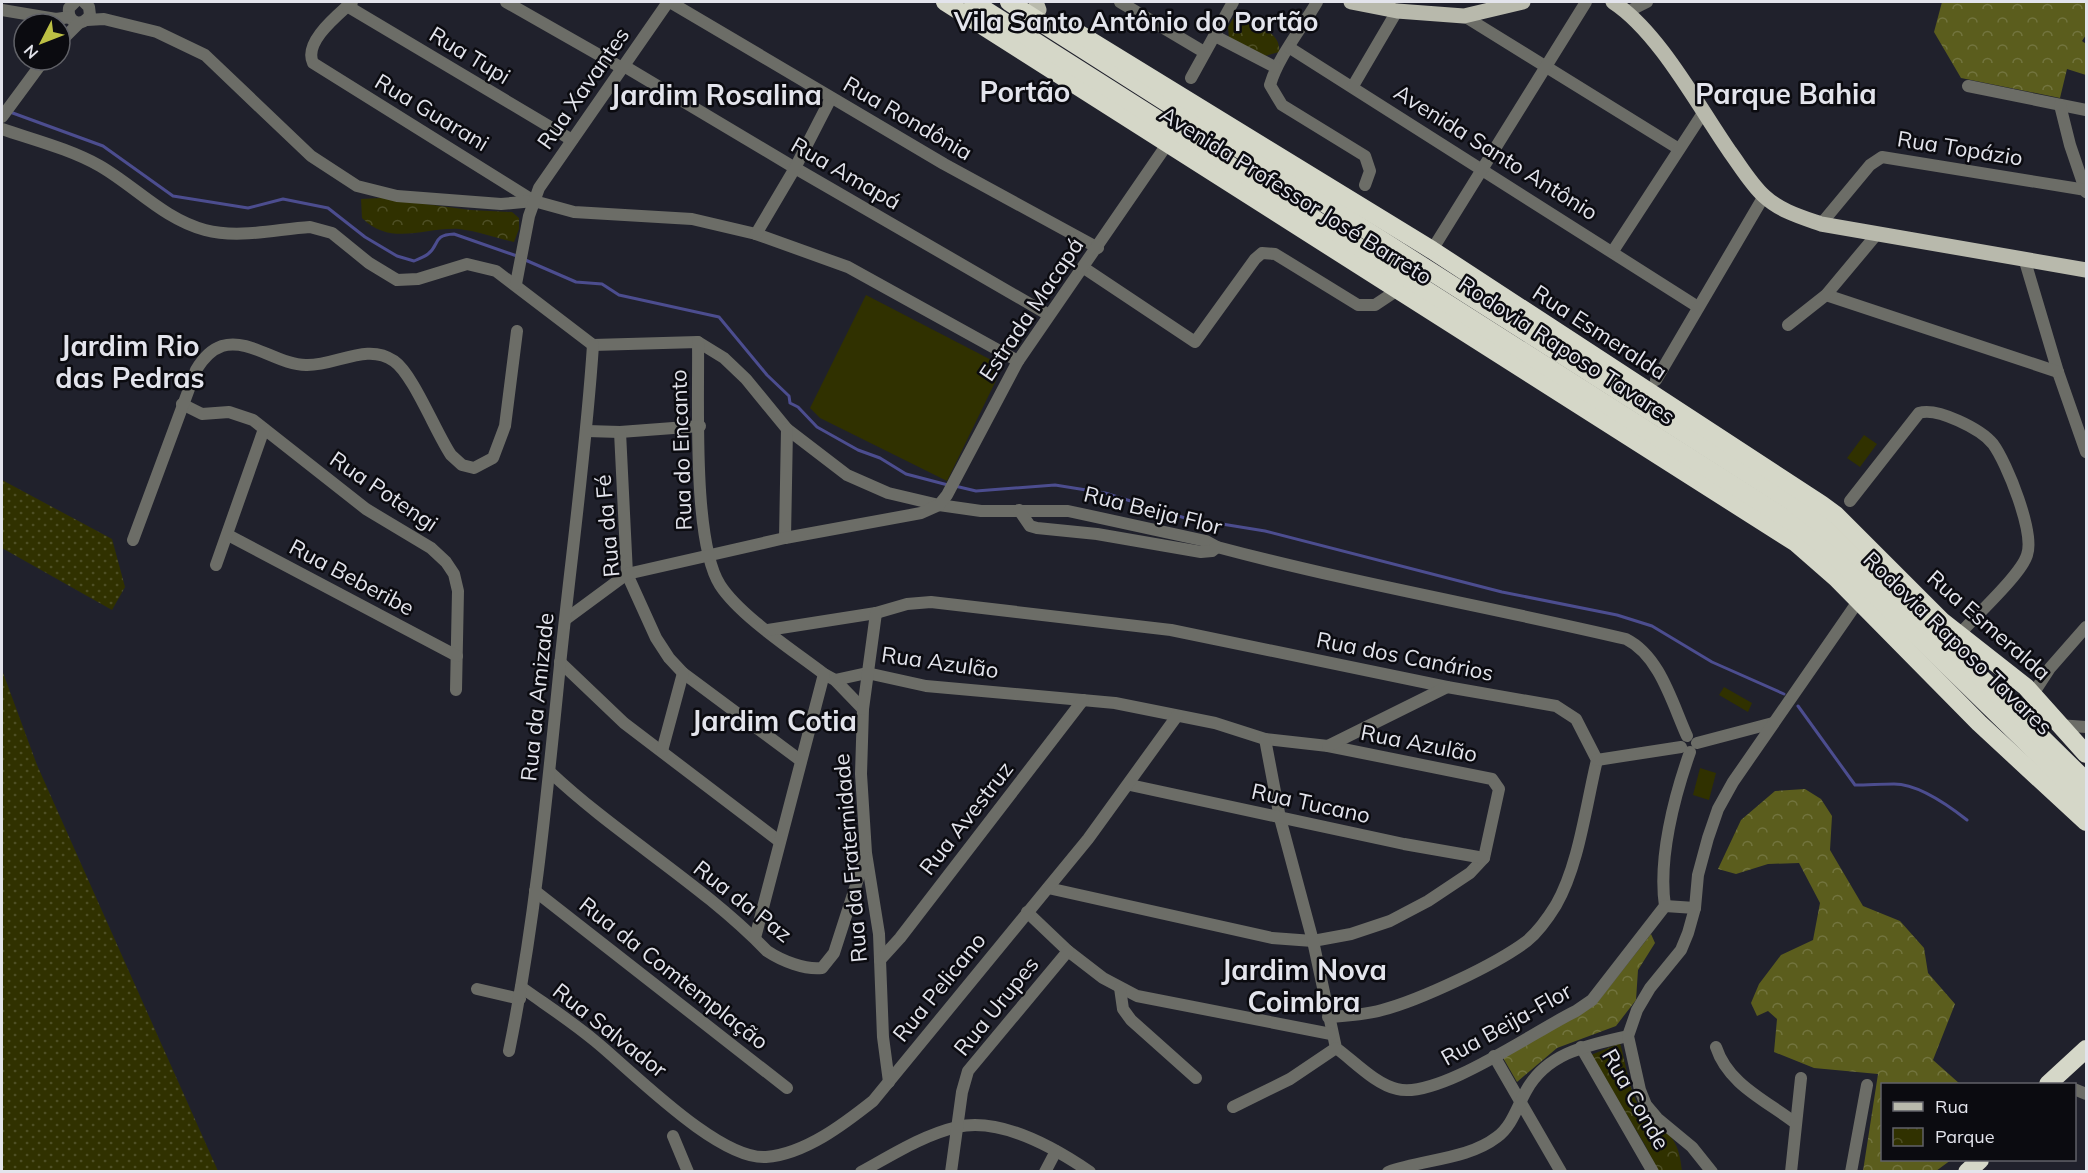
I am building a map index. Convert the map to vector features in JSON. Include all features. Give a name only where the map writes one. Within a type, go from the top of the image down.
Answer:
[{"type":"highway","name":"Avenida Professor José Barreto","points":[[945,2],[1776,529],[1820,563],[1972,716],[2086,822]]},
{"type":"highway","name":"Rodovia Raposo Tavares","points":[[973,2],[1788,519],[1830,551],[2086,802]]},
{"type":"highway","name":"Rodovia Raposo Tavares","points":[[1009,2],[1766,484],[1821,524],[2086,781]]},
{"type":"highway","name":"Rua Esmeralda","points":[[1034,4],[1432,250],[1821,504],[1836,515],[1959,635],[2027,688],[2086,754]]},
{"type":"highway","points":[[1338,191],[1426,259],[1465,293]]},
{"type":"highway","points":[[1859,600],[1894,625],[2051,774],[2086,802]]},
{"type":"highway","points":[[2059,1083],[2086,1049]]},
{"type":"highway","points":[[2059,1083],[2086,1063]]},
{"type":"highway","points":[[1953,1172],[1965,1161]]},
{"type":"highway","points":[[1967,1172],[1979,1161]]},
{"type":"main road","points":[[1351,2],[1397,10],[1464,16],[1524,2]]},
{"type":"main road","points":[[1613,2],[1627,12],[1669,62],[1764,196],[1780,208],[1821,224],[2086,270]]},
{"type":"street","name":"Rua Amapá","points":[[506,2],[623,67],[1049,315]]},
{"type":"street","name":"Rua Xavantes","points":[[516,284],[522,245],[539,188],[669,2]]},
{"type":"street","name":"Rua Rondônia","points":[[669,2],[944,164],[1098,248]]},
{"type":"street","points":[[1120,2],[1204,52]]},
{"type":"street","points":[[1191,78],[1233,2]]},
{"type":"street","points":[[1317,2],[1290,48],[1275,67],[1270,85],[1274,96],[1282,105],[1365,156],[1370,171],[1365,185]]},
{"type":"street","points":[[1432,250],[1586,2]]},
{"type":"street","points":[[1627,12],[1647,2]]},
{"type":"street","name":"Rua Guarani","points":[[349,4],[312,46],[311,58],[318,68],[534,201]]},
{"type":"street","name":"Rua Tupi","points":[[349,4],[572,140]]},
{"type":"street","points":[[2,10],[38,15],[80,11],[157,32],[205,55],[311,156],[357,186],[397,196],[501,204],[534,201],[574,213],[692,219],[756,234],[848,267],[1018,361]]},
{"type":"street","points":[[1353,86],[1397,10]]},
{"type":"street","points":[[1464,16],[1679,149]]},
{"type":"street","points":[[1215,36],[1275,67]]},
{"type":"street","name":"Avenida Santo Antônio","points":[[1290,48],[1353,86],[1481,171],[1613,250],[1698,307]]},
{"type":"street","points":[[2,117],[35,72]]},
{"type":"street","points":[[1968,86],[2086,111]]},
{"type":"street","points":[[756,234],[795,168],[831,98]]},
{"type":"street","points":[[2060,105],[2086,190]]},
{"type":"street","points":[[1613,250],[1703,113]]},
{"type":"street","points":[[2,129],[79,156],[100,167],[169,215],[205,230],[234,234],[310,227],[332,233],[369,263],[397,280],[418,279],[467,264],[496,272],[516,284],[593,345],[699,342],[712,348],[746,379],[787,429],[847,475],[888,493],[943,500]]},
{"type":"street","name":"Estrada Macapá","points":[[943,500],[1018,361],[1098,248],[1168,143]]},
{"type":"street","name":"Rua Topázio","points":[[1821,224],[1870,165],[1881,157],[2086,190]]},
{"type":"street","points":[[1656,380],[1764,196]]},
{"type":"street","points":[[1788,325],[1826,295],[1877,234]]},
{"type":"street","points":[[1084,268],[1195,342],[1255,259],[1268,252],[1346,300],[1366,306],[1383,301],[1399,289]]},
{"type":"street","points":[[2024,258],[2058,372],[2086,452]]},
{"type":"street","points":[[1826,295],[2058,372]]},
{"type":"street","points":[[133,540],[196,370],[203,359],[223,346],[239,345],[290,363],[305,365],[367,353],[385,356],[397,363],[407,376],[451,455],[462,465],[474,468],[493,458],[505,426],[517,331]]},
{"type":"street","name":"Rua do Encanto","points":[[699,342],[703,517],[707,556]]},
{"type":"street","name":"Rua da Amizade","points":[[509,1051],[535,891],[550,772],[587,431],[593,345]]},
{"type":"street","name":"Rua Potengi","points":[[182,404],[201,414],[229,412],[240,414],[264,429],[366,509],[431,548],[446,562],[454,574],[458,591],[456,690]]},
{"type":"street","points":[[1850,501],[1914,418],[1925,411],[1950,418],[1975,429],[1992,443],[2001,457],[2027,527],[2030,542],[2027,557],[1959,635]]},
{"type":"street","points":[[587,431],[620,432],[700,426]]},
{"type":"street","points":[[216,565],[264,429]]},
{"type":"street","points":[[785,538],[787,429]]},
{"type":"street","name":"Rua da Fé","points":[[620,432],[627,574],[656,638],[683,673],[800,760]]},
{"type":"street","name":"Rua Beija Flor","points":[[566,619],[627,574],[785,538],[921,513],[943,500],[981,511],[1050,509],[1095,515],[1206,541],[1218,547],[1314,572],[1402,588],[1626,639],[1643,651],[1659,673],[1689,745]]},
{"type":"street","points":[[1019,510],[1030,526],[1044,530],[1097,534],[1195,551],[1207,552],[1218,547]]},
{"type":"street","name":"Rua Beberibe","points":[[228,535],[457,656]]},
{"type":"street","points":[[707,556],[721,587],[735,603],[830,677],[863,709]]},
{"type":"street","points":[[1712,1172],[1692,1147],[1657,1118],[1646,1105],[1640,1090],[1628,1036],[1637,1010],[1646,995],[1681,950],[1695,908],[1698,875],[1718,809],[1773,723],[1859,600]]},
{"type":"street","name":"Rua dos Canários","points":[[768,630],[876,613],[907,604],[931,602],[1093,619],[1207,636],[1447,687],[1556,706],[1576,719],[1597,760]]},
{"type":"street","name":"Rua da Fraternidade","points":[[876,613],[863,709],[861,774],[866,853],[879,934],[883,1037],[889,1082]]},
{"type":"street","points":[[2027,688],[2050,668],[2086,627]]},
{"type":"street","points":[[561,662],[624,723],[778,841]]},
{"type":"street","points":[[662,751],[683,673]]},
{"type":"street","name":"Rua Azulão","points":[[830,677],[867,673],[926,686],[1115,703],[1215,723],[1265,739],[1328,746],[1492,779],[1499,789],[1484,858]]},
{"type":"street","points":[[755,938],[800,760],[830,677]]},
{"type":"street","points":[[1328,746],[1447,687]]},
{"type":"street","name":"Rua Avestruz","points":[[880,960],[900,938],[1083,700]]},
{"type":"street","name":"Rua Pelicano","points":[[672,1107],[699,1128],[732,1148],[763,1157],[788,1151],[834,1130],[873,1101],[1130,785],[1177,716]]},
{"type":"street","points":[[1328,1017],[1362,1015],[1412,999],[1468,974],[1526,941],[1540,929],[1556,905],[1568,877],[1597,760],[1689,745],[1773,723]]},
{"type":"street","points":[[2058,725],[2086,726]]},
{"type":"street","points":[[1233,1107],[1290,1078],[1336,1048],[1331,1034],[1313,941],[1280,818],[1265,739]]},
{"type":"street","points":[[1689,745],[1663,867],[1662,887],[1665,906],[1695,908]]},
{"type":"street","name":"Rua da Paz","points":[[550,772],[606,821],[777,957],[814,969],[822,968],[834,952],[866,853]]},
{"type":"street","name":"Rua Tucano","points":[[1130,785],[1280,818],[1484,858]]},
{"type":"street","points":[[1048,888],[1272,938],[1313,941],[1351,934],[1390,921],[1436,896],[1470,873],[1484,858]]},
{"type":"street","name":"Rua da Comtemplação","points":[[535,891],[787,1088]]},
{"type":"street","name":"Rua Beija-Flor","points":[[1336,1048],[1381,1082],[1395,1089],[1407,1091],[1445,1082],[1592,1000],[1665,906]]},
{"type":"street","points":[[1027,912],[1068,951],[1120,988],[1159,1002],[1331,1034]]},
{"type":"street","points":[[879,934],[884,939],[900,938]]},
{"type":"street","name":"Rua Urupes","points":[[951,1172],[962,1092],[968,1071],[1068,951]]},
{"type":"street","points":[[1120,988],[1124,1009],[1131,1020],[1196,1077]]},
{"type":"street","points":[[477,989],[520,993]]},
{"type":"street","name":"Rua Salvador","points":[[520,993],[584,1032],[672,1107]]},
{"type":"street","points":[[1388,1172],[1484,1146],[1500,1135],[1522,1102],[1526,1091],[1548,1064],[1581,1047],[1628,1036]]},
{"type":"street","name":"Rua Conde","points":[[1581,1047],[1653,1172]]},
{"type":"street","points":[[1716,1047],[1720,1061],[1737,1081],[1794,1122]]},
{"type":"street","points":[[1494,1056],[1561,1172]]},
{"type":"street","points":[[1791,1172],[1794,1122],[1801,1078]]},
{"type":"street","points":[[1851,1172],[1867,1086]]},
{"type":"street","points":[[861,1172],[927,1137],[970,1125],[1002,1130],[1056,1151],[1089,1172]]},
{"type":"street","points":[[673,1136],[688,1172]]},
{"type":"street","points":[[1046,1172],[1056,1151]]},
{"type":"green space","points":[[1942,2],[2086,2],[2086,35],[2082,41],[2086,44],[2086,75],[2067,69],[2060,98],[1961,78],[1934,32]]},
{"type":"green space","points":[[1235,15],[1264,28],[1276,38],[1279,52],[1265,56],[1229,38],[1228,27]]},
{"type":"green space","points":[[381,198],[470,210],[512,212],[519,218],[519,229],[514,242],[459,229],[409,234],[385,232],[373,227],[362,218],[361,199]]},
{"type":"green space","points":[[866,295],[1003,366],[947,481],[820,418],[810,408]]},
{"type":"green space","points":[[1864,435],[1877,444],[1860,467],[1847,458]]},
{"type":"green space","points":[[2,480],[112,539],[125,587],[112,610],[2,548]]},
{"type":"green space","points":[[2,670],[37,765],[218,1171],[2,1171]]},
{"type":"green space","points":[[1724,687],[1752,703],[1748,712],[1719,695]]},
{"type":"green space","points":[[1700,768],[1716,773],[1709,800],[1693,795]]},
{"type":"green space","points":[[1805,789],[1821,799],[1832,816],[1830,850],[1863,906],[1900,921],[1924,948],[1928,973],[1955,1004],[1933,1060],[1959,1083],[1881,1083],[1881,1161],[1950,1161],[1936,1171],[1863,1171],[1878,1074],[1814,1068],[1774,1052],[1777,1019],[1768,1011],[1757,1016],[1751,1003],[1759,984],[1781,955],[1813,940],[1820,903],[1799,863],[1768,864],[1736,874],[1718,869],[1741,820],[1775,791]]},
{"type":"green space","points":[[1651,934],[1655,943],[1638,970],[1636,1000],[1616,1026],[1557,1048],[1517,1082],[1502,1056],[1596,1004]]},
{"type":"green space","points":[[1620,1043],[1636,1101],[1672,1139],[1677,1147],[1682,1171],[1658,1171],[1591,1055]]},
{"type":"waterway","points":[[10,112],[103,146],[173,196],[248,208],[283,199],[328,208],[365,237],[397,256],[414,261],[432,251],[439,238],[454,234],[517,256]]},
{"type":"waterway","points":[[523,259],[576,282],[602,284],[619,295],[719,317],[767,375],[789,396],[790,403],[798,407],[817,427],[858,450],[880,458],[906,474],[948,485]]},
{"type":"waterway","points":[[955,486],[976,491],[1055,485],[1105,493],[1185,518],[1265,531],[1502,592],[1617,615],[1652,626],[1712,662],[1784,694]]},
{"type":"waterway","points":[[1798,706],[1855,785],[1904,785],[1923,791],[1967,820]]},
{"type":"district","name":"Vila Santo Antônio do Portão","points":[[1136,22]]},
{"type":"district","name":"Portão","points":[[1025,92]]},
{"type":"district","name":"Parque Bahia","points":[[1786,94]]},
{"type":"district","name":"Jardim Rosalina","points":[[716,95]]},
{"type":"district","name":"Jardim Rio das Pedras","points":[[130,362]]},
{"type":"district","name":"Jardim Cotia","points":[[774,721]]},
{"type":"district","name":"Jardim Nova Coimbra","points":[[1304,986]]}]
